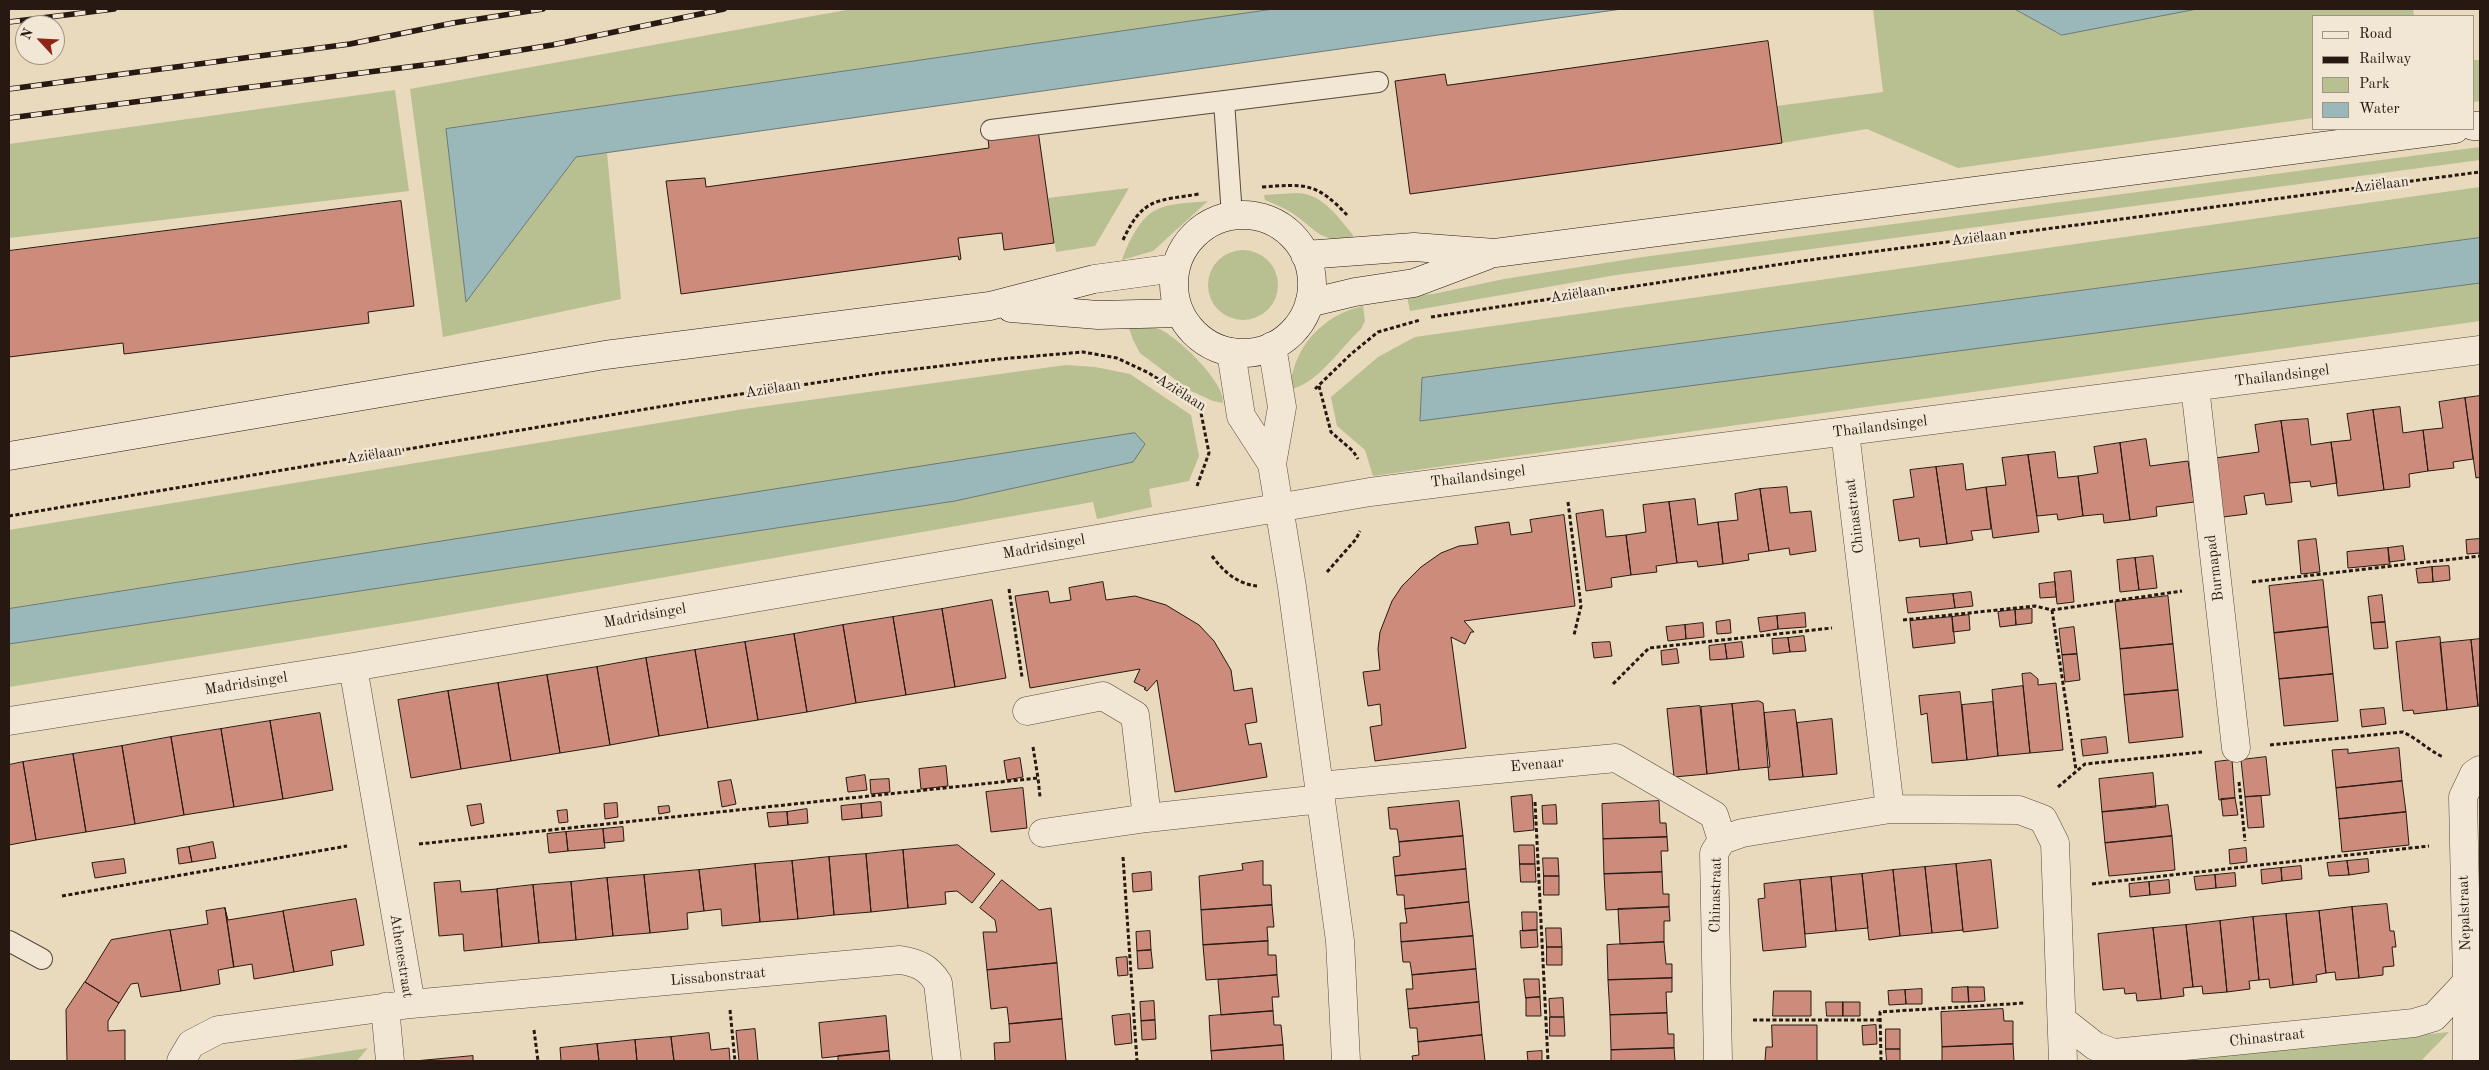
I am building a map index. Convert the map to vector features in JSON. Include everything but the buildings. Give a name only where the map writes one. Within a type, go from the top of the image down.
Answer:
[{"type":"street","points":[[1305,255],[1414,247],[1495,253],[2447,130]]},
{"type":"street","points":[[1232,216],[1257,216],[1281,226],[1299,244],[1305,255],[1312,278],[1310,303],[1300,324],[1283,340],[1272,346],[1252,352],[1231,352],[1215,347],[1201,339],[1189,327],[1180,313],[1175,291],[1176,268],[1180,256],[1196,234],[1219,219],[1232,216]]},
{"type":"street","points":[[1310,303],[1355,292],[1414,283],[1495,253]]},
{"type":"street","points":[[9,456],[605,355],[990,306],[1094,279],[1176,268]]},
{"type":"street","points":[[990,306],[1098,315],[1180,313]]},
{"type":"street","points":[[1272,346],[1282,407],[1272,464],[1280,506],[1340,941],[1346,1061]]},
{"type":"street","name":"Thailandsingel","points":[[1280,506],[1564,466],[1845,432],[2480,350]]},
{"type":"street","points":[[1231,352],[1241,416],[1272,464]]},
{"type":"street","name":"Burmapad","points":[[2195,387],[2236,748]]},
{"type":"street","name":"Chinastraat","points":[[1845,432],[1890,809]]},
{"type":"street","name":"Madridsingel","points":[[9,721],[353,667],[1280,506]]},
{"type":"street","name":"Athenestraat","points":[[180,1061],[191,1044],[218,1030],[398,1005],[383,844],[353,667]]},
{"type":"street","points":[[1027,711],[1103,696],[1135,715],[1134,820]]},
{"type":"street","name":"Evenaar","points":[[1044,833],[1320,792],[1533,766],[1616,758],[1714,815],[1722,840]]},
{"type":"street","name":"Nepalstraat","points":[[2467,1061],[2463,797],[2474,774],[2480,770]]},
{"type":"street","name":"Chinastraat","points":[[1718,1061],[1714,853],[1722,840],[1742,833],[1890,809],[2019,810],[2043,819],[2055,843],[2063,1061]]},
{"type":"street","name":"Lissabonstraat","points":[[398,1005],[900,960],[917,963],[932,972],[938,983],[946,1061]]},
{"type":"street","name":"Chinastraat","points":[[2061,1010],[2095,1046],[2114,1053],[2414,1023],[2434,1017],[2467,982]]},
{"type":"street","points":[[390,1061],[398,1005]]},
{"type":"lane","points":[[991,130],[1378,82]]},
{"type":"lane","points":[[1224,101],[1232,216]]},
{"type":"lane","points":[[9,941],[42,959]]},
{"type":"path","name":"Aziëlaan","points":[[1282,407],[1309,395],[1351,354],[1378,332],[1438,316],[1802,261],[2480,172]]},
{"type":"path","name":"Aziëlaan","points":[[9,516],[688,402],[881,373],[1009,358],[1083,352],[1117,358],[1148,373],[1199,407],[1215,414],[1241,416]]},
{"type":"path","points":[[1319,386],[1331,432],[1353,451],[1365,470],[1370,492]]},
{"type":"path","points":[[1564,466],[1581,606],[1574,635]]},
{"type":"path","points":[[1004,554],[1038,778],[1044,833]]},
{"type":"path","points":[[1613,684],[1649,648],[2035,606],[2052,610],[2218,586],[2480,556]]},
{"type":"path","points":[[2052,610],[2076,770]]},
{"type":"path","points":[[2236,748],[2245,841]]},
{"type":"path","points":[[1533,766],[1548,1061]]},
{"type":"path","points":[[62,896],[383,844],[1038,778]]},
{"type":"path","points":[[1134,820],[1137,1061]]},
{"type":"path","points":[[2056,888],[2464,842]]},
{"type":"path","points":[[727,976],[735,1061]]},
{"type":"path","points":[[1881,1061],[1880,1012],[2061,1010]]},
{"type":"path","points":[[1717,1020],[1880,1020]]},
{"type":"green space","points":[[852,9],[1274,9],[446,129],[466,301],[576,157],[607,153],[621,299],[443,337],[410,89]]},
{"type":"green space","points":[[1873,9],[2015,9],[2062,35],[2197,9],[2413,9],[2414,15],[2312,15],[2312,118],[1958,168],[1867,129],[1782,143],[1777,106],[1883,92]]},
{"type":"green space","points":[[2474,60],[2480,60],[2480,101],[2474,102]]},
{"type":"green space","points":[[395,90],[409,191],[9,238],[9,144]]},
{"type":"green space","points":[[2480,147],[2480,160],[1616,275],[1410,311],[1407,296],[1433,294],[1504,279],[1643,257]]},
{"type":"green space","points":[[2480,187],[2480,238],[1422,378],[1420,420],[2480,283],[2480,321],[1373,476],[1365,450],[1337,426],[1331,397],[1378,357],[1415,337]]},
{"type":"green space","points":[[1129,188],[1095,246],[1056,252],[1048,198]]},
{"type":"green space","points":[[1296,193],[1314,197],[1329,207],[1353,235],[1352,241],[1339,240],[1322,235],[1287,210],[1265,200],[1264,195]]},
{"type":"green space","points":[[1208,201],[1153,251],[1122,260],[1130,240],[1139,226],[1154,211],[1173,204]]},
{"type":"green space","points":[[1243,250],[1256,253],[1268,260],[1275,272],[1278,285],[1275,298],[1268,310],[1256,317],[1243,320],[1230,317],[1218,310],[1211,298],[1208,285],[1211,272],[1218,260],[1230,253]]},
{"type":"green space","points":[[1363,306],[1365,321],[1361,329],[1319,373],[1300,386],[1290,389],[1292,374],[1297,360],[1312,336],[1335,317],[1348,310]]},
{"type":"green space","points":[[1128,325],[1159,329],[1188,350],[1217,384],[1222,394],[1223,403],[1213,401],[1189,390],[1140,353]]},
{"type":"green space","points":[[1066,365],[1095,367],[1130,374],[1191,415],[1199,456],[1189,481],[1149,489],[1152,507],[1097,519],[1093,502],[415,621],[9,687],[9,644],[955,501],[1133,462],[278,567],[9,609],[9,530],[744,409]]},
{"type":"green space","points":[[2449,1032],[2421,1061],[2175,1061]]},
{"type":"green space","points":[[368,1048],[357,1061],[287,1061]]},
{"type":"water","points":[[1274,9],[1622,9],[576,157],[466,302],[446,129]]},
{"type":"water","points":[[2015,9],[2197,9],[2062,35]]},
{"type":"water","points":[[2480,238],[2480,283],[1420,421],[1422,378]]},
{"type":"water","points":[[1135,433],[1145,444],[1133,462],[955,501],[9,644],[9,609]]},
{"type":"railway","points":[[9,22],[114,9]]},
{"type":"railway","points":[[9,89],[350,44],[453,23],[543,9]]},
{"type":"railway","points":[[9,118],[447,62],[552,45],[724,9]]}]
